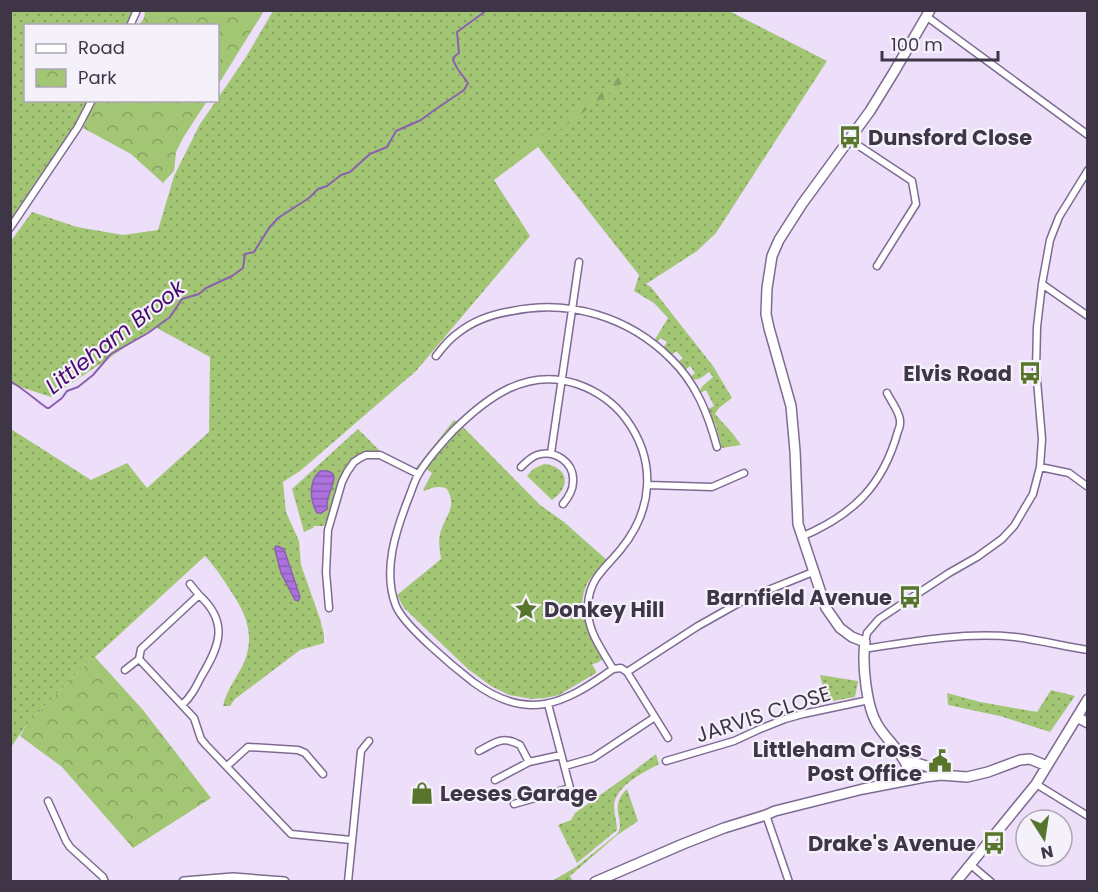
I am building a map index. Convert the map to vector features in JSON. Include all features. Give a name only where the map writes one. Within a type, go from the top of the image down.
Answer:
[{"type":"street","points":[[131,24],[137,10]]},
{"type":"street","points":[[1088,135],[928,13],[878,99],[778,240],[769,271],[766,314],[790,406],[795,451],[796,512],[801,537],[826,608],[840,628],[865,646],[986,636],[1022,638],[1088,650]]},
{"type":"street","points":[[10,228],[78,127],[91,102]]},
{"type":"street","points":[[850,140],[912,181],[916,204],[877,266]]},
{"type":"street","points":[[911,780],[905,762],[873,717],[863,655],[867,633],[879,619],[1002,539],[1014,526],[1033,494],[1040,467],[1042,439],[1036,361],[1042,284],[1050,240],[1059,217],[1088,170]]},
{"type":"street","points":[[551,453],[579,262]]},
{"type":"street","points":[[1042,284],[1088,316]]},
{"type":"street","points":[[436,356],[459,332],[489,316],[540,307],[572,309],[603,316],[627,327],[656,346],[672,360],[694,387],[705,409],[717,447]]},
{"type":"street","points":[[613,669],[591,632],[588,604],[598,573],[629,539],[644,507],[648,485],[641,446],[636,433],[619,410],[594,391],[562,380],[536,381],[516,385],[501,391],[462,421],[441,443],[418,474],[400,519],[393,549],[391,579],[397,609],[417,632],[463,674],[505,701],[534,705],[548,704],[563,699],[613,669],[621,668],[627,672],[668,738]]},
{"type":"street","points":[[801,537],[826,525],[856,504],[872,489],[885,467],[901,428],[902,420],[887,393]]},
{"type":"street","points":[[521,466],[537,455],[551,453],[566,461],[573,476],[573,486],[563,504]]},
{"type":"street","points":[[328,608],[326,572],[328,530],[347,472],[360,458],[366,455],[380,455],[418,474]]},
{"type":"street","points":[[1040,467],[1069,473],[1088,487]]},
{"type":"street","points":[[648,485],[712,487],[744,473]]},
{"type":"street","points":[[627,672],[746,598],[813,572]]},
{"type":"street","points":[[182,705],[189,698],[214,656],[218,641],[215,616],[190,584]]},
{"type":"street","points":[[199,595],[141,649],[140,659],[196,720],[201,738],[291,834],[351,840]]},
{"type":"street","points":[[125,670],[140,659]]},
{"type":"street","points":[[956,882],[1036,784],[1088,699]]},
{"type":"street","name":"JARVIS CLOSE","points":[[666,761],[734,741],[766,726],[794,717],[869,700]]},
{"type":"street","points":[[548,704],[573,800]]},
{"type":"street","points":[[565,766],[593,758],[656,717]]},
{"type":"street","points":[[1077,717],[1088,723]]},
{"type":"street","points":[[479,751],[501,740],[512,742],[520,745],[529,762]]},
{"type":"street","points":[[348,882],[361,751],[369,741]]},
{"type":"street","points":[[227,766],[248,747],[298,750],[305,753],[323,774]]},
{"type":"street","points":[[495,780],[529,762],[561,755]]},
{"type":"street","points":[[597,881],[683,844],[775,810],[911,780],[941,775],[968,777],[1020,760],[1030,759],[1047,766]]},
{"type":"street","points":[[905,762],[921,765],[941,775]]},
{"type":"street","points":[[1036,784],[1088,816]]},
{"type":"street","points":[[514,804],[570,788]]},
{"type":"street","points":[[48,801],[70,847],[103,876],[105,882]]},
{"type":"street","points":[[766,815],[789,882]]},
{"type":"street","points":[[971,865],[991,882]]},
{"type":"street","points":[[184,882],[233,880],[284,882]]},
{"type":"green space","points":[[145,10],[264,11],[219,83],[219,24],[140,24],[144,18]]},
{"type":"green space","points":[[11,11],[133,11],[127,24],[24,24],[24,102],[87,102],[32,199],[11,230]]},
{"type":"green space","points":[[273,11],[729,11],[827,61],[716,233],[697,251],[646,284],[651,287],[713,366],[732,398],[715,414],[741,445],[722,448],[715,423],[708,409],[714,406],[706,390],[700,393],[703,386],[713,377],[709,372],[700,379],[693,379],[690,377],[695,373],[690,366],[685,370],[678,362],[683,358],[676,351],[671,356],[663,348],[667,342],[661,338],[657,342],[654,341],[668,318],[654,303],[634,291],[639,275],[538,147],[494,180],[530,236],[416,371],[300,471],[283,482],[286,512],[299,541],[301,565],[320,619],[324,643],[300,650],[235,699],[230,706],[223,706],[245,660],[249,632],[244,615],[235,598],[205,556],[90,660],[27,724],[11,747],[11,429],[91,480],[127,463],[147,488],[209,432],[210,357],[155,327],[51,397],[11,384],[11,241],[32,212],[77,227],[123,235],[158,230],[174,176],[200,124],[215,102],[219,102],[219,97]]},
{"type":"green space","points":[[624,73],[629,78],[494,179],[490,175]]},
{"type":"green space","points":[[94,102],[206,102],[176,152],[174,171],[163,183],[131,154],[83,128]]},
{"type":"green space","points":[[454,420],[540,505],[564,522],[608,561],[588,582],[582,602],[588,632],[603,659],[592,664],[596,673],[559,695],[532,699],[509,695],[491,686],[468,669],[404,608],[397,595],[441,559],[439,537],[451,506],[450,494],[443,487],[423,490],[432,473],[426,469],[415,469]]},
{"type":"green space","points":[[358,429],[382,453],[367,452],[357,456],[349,463],[324,526],[314,526],[304,532],[292,489]]},
{"type":"green space","points":[[544,464],[557,468],[565,478],[562,490],[552,500],[527,476],[533,469]]},
{"type":"green space","points":[[95,657],[143,710],[211,798],[133,848],[62,767],[20,736],[27,724]]},
{"type":"green space","points":[[820,675],[858,681],[855,697],[827,702]]},
{"type":"green space","points":[[1051,690],[1075,696],[1050,732],[1000,716],[948,705],[947,693],[980,702],[1037,712]]},
{"type":"green space","points":[[656,754],[659,764],[631,780],[619,792],[614,806],[617,830],[577,863],[558,825],[571,820],[575,813]]},
{"type":"green space","points":[[627,789],[638,821],[616,836],[570,876],[573,881],[552,881],[576,867],[617,834],[620,824],[618,802]]},
{"type":"shaded area","points":[[320,471],[332,473],[334,480],[327,509],[317,513],[311,491],[313,480]]},
{"type":"shaded area","points":[[277,546],[284,549],[300,597],[298,601],[295,600],[281,573],[275,550]]},
{"type":"waterway","name":"Littleham Brook","points":[[10,381],[49,408],[67,391],[78,387],[93,375],[111,354],[148,333],[170,317],[182,299],[199,294],[243,268],[245,254],[254,252],[278,218],[309,198],[318,189],[350,172],[370,154],[387,147],[396,131],[421,120],[464,90],[468,83],[453,60],[459,53],[457,32],[487,10]]},
{"type":"place","name":"Dunsford Close","points":[[850,137]]},
{"type":"place","name":"Elvis Road","points":[[1030,373]]},
{"type":"place","name":"Barnfield Avenue","points":[[910,597]]},
{"type":"place","name":"Donkey Hill","points":[[526,609]]},
{"type":"place","name":"Littleham Cross Post Office","points":[[940,761]]},
{"type":"place","name":"Leeses Garage","points":[[422,793]]},
{"type":"place","name":"Drake's Avenue","points":[[994,843]]}]
